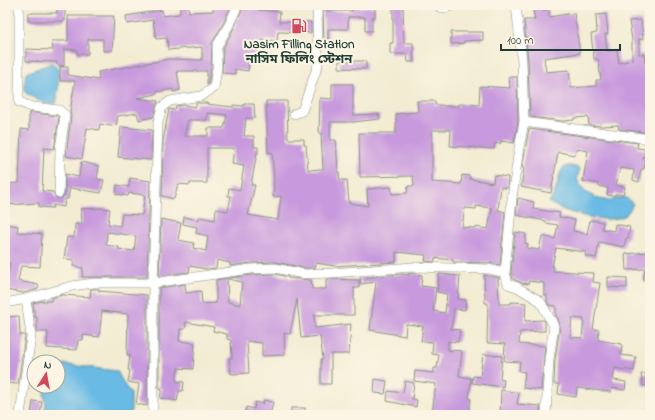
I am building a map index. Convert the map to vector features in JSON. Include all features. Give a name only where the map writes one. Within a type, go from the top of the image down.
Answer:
[{"type":"street","points":[[19,5],[20,102],[32,107],[59,110],[65,115],[60,150],[59,193]]},
{"type":"street","points":[[153,415],[153,283],[158,122],[162,107],[170,101],[201,96],[214,88],[217,68],[217,46],[238,5]]},
{"type":"street","points":[[294,114],[302,111],[318,65],[317,5]]},
{"type":"street","points":[[437,5],[441,8],[449,7],[451,5]]},
{"type":"street","points":[[516,5],[522,61],[524,122],[512,198],[505,273],[508,284],[540,301],[554,326],[549,359],[546,415]]},
{"type":"street","points":[[524,122],[650,138]]},
{"type":"street","points":[[5,303],[26,299],[72,286],[94,283],[153,283],[251,269],[275,268],[304,274],[413,267],[489,269],[505,273]]},
{"type":"street","points":[[20,415],[31,336],[26,299]]},
{"type":"water","points":[[52,63],[58,71],[58,91],[56,103],[48,104],[26,93],[24,89],[26,73]]},
{"type":"water","points":[[566,166],[580,168],[577,179],[586,192],[590,195],[605,200],[612,200],[622,197],[629,200],[633,204],[627,214],[614,219],[595,218],[563,210],[549,202],[556,190],[561,171]]},
{"type":"water","points":[[66,365],[117,371],[125,386],[131,393],[131,412],[126,415],[42,415],[46,405],[44,395],[66,394]]},
{"type":"building","points":[[180,5],[188,5],[189,12],[213,11],[214,5],[231,5],[224,22],[212,43],[211,68],[208,84],[207,85],[207,71],[177,71],[180,90],[173,92],[173,89],[137,98],[158,101],[153,117],[139,120],[137,113],[118,116],[116,125],[111,126],[100,124],[99,130],[87,128],[82,159],[66,156],[71,116],[70,112],[75,81],[60,81],[60,67],[68,67],[68,75],[99,80],[98,72],[169,59],[202,60],[202,47],[168,50],[167,38],[156,39],[153,20],[127,24],[126,16],[162,10],[163,16],[179,14]]},
{"type":"building","points":[[244,5],[249,5],[259,10],[280,12],[279,22],[311,22],[311,33],[278,32],[277,41],[263,40],[263,60],[249,60],[248,71],[235,69],[235,74],[222,73],[223,48]]},
{"type":"building","points":[[393,5],[403,5],[404,43],[413,43],[414,62],[408,62],[407,54],[390,54],[390,43],[393,43]]},
{"type":"building","points":[[532,5],[544,5],[544,11],[549,10],[549,17],[574,13],[580,53],[544,58],[546,72],[569,70],[571,88],[596,86],[596,80],[601,80],[598,59],[594,59],[591,34],[597,33],[596,15],[606,14],[608,34],[605,34],[607,51],[617,50],[619,63],[632,60],[632,40],[629,21],[641,20],[643,39],[639,39],[639,54],[644,54],[645,62],[650,62],[650,133],[619,129],[618,125],[589,125],[588,117],[574,118],[574,120],[563,121],[530,117],[528,61],[524,20],[535,20]]},
{"type":"building","points":[[57,7],[65,7],[65,21],[28,21],[28,13],[57,13]]},
{"type":"building","points":[[352,7],[375,7],[375,17],[372,17],[372,31],[365,31],[365,17],[348,17],[348,29],[328,29],[328,39],[324,39],[323,11],[352,11]]},
{"type":"building","points":[[68,16],[114,16],[112,51],[103,51],[103,39],[88,39],[88,54],[77,54],[77,50],[64,49],[64,66],[57,65],[57,62],[26,61],[26,49],[53,50],[52,41],[68,41]]},
{"type":"building","points":[[451,32],[483,32],[483,40],[464,41],[464,43],[451,44]]},
{"type":"building","points":[[339,61],[366,61],[366,69],[339,68]]},
{"type":"building","points":[[509,77],[517,77],[518,122],[514,143],[501,141],[500,144],[495,143],[494,149],[450,146],[451,130],[432,130],[432,182],[461,184],[462,175],[470,176],[470,179],[493,183],[494,175],[508,177],[507,188],[501,187],[498,210],[505,212],[500,265],[489,263],[453,262],[453,260],[435,258],[434,262],[425,261],[426,255],[396,252],[396,262],[335,266],[316,263],[315,268],[305,268],[275,262],[230,266],[230,263],[217,260],[216,268],[206,269],[190,266],[189,272],[159,276],[161,219],[181,223],[178,240],[194,243],[193,248],[206,251],[208,236],[196,233],[197,227],[183,224],[184,217],[199,220],[199,217],[215,220],[216,209],[228,211],[231,196],[228,196],[229,188],[240,190],[244,166],[232,164],[234,148],[207,148],[207,183],[190,183],[190,185],[178,184],[174,199],[162,196],[163,141],[169,109],[175,110],[176,106],[183,105],[196,107],[196,103],[233,107],[233,105],[244,106],[244,104],[254,104],[255,118],[246,118],[244,136],[254,136],[254,147],[258,147],[251,185],[255,185],[248,215],[278,220],[281,196],[273,197],[274,179],[272,152],[268,153],[266,101],[287,101],[288,139],[304,139],[304,145],[306,145],[308,170],[323,169],[321,133],[319,133],[320,98],[332,99],[332,84],[353,84],[353,115],[379,114],[380,119],[353,122],[330,122],[330,140],[336,140],[338,172],[340,180],[347,180],[349,203],[368,206],[367,189],[391,187],[392,194],[407,193],[408,186],[414,186],[413,176],[360,177],[359,133],[396,133],[396,114],[418,112],[417,101],[435,101],[435,105],[443,106],[459,106],[459,104],[479,105],[480,86],[510,88]],"holes":[[[207,113],[227,115],[224,128],[208,128],[208,136],[184,136],[188,120],[207,120]],[[476,206],[492,208],[488,229],[462,227],[465,208],[476,209]]]},
{"type":"building","points":[[29,112],[59,117],[54,149],[44,148],[42,191],[53,192],[56,198],[62,198],[65,193],[65,174],[79,177],[81,162],[99,166],[97,179],[104,180],[101,193],[70,188],[68,199],[65,199],[64,207],[53,205],[53,208],[39,207],[39,203],[5,205],[5,184],[19,183],[21,129],[29,130]]},
{"type":"building","points":[[121,127],[152,130],[151,160],[118,157]]},
{"type":"building","points":[[529,129],[638,143],[637,148],[645,149],[643,160],[646,160],[644,169],[641,169],[639,182],[633,180],[634,170],[620,168],[616,185],[625,187],[623,195],[607,195],[608,188],[598,186],[599,184],[583,181],[588,151],[576,149],[575,155],[558,152],[551,193],[521,187],[524,168],[522,168]]},
{"type":"building","points":[[130,178],[150,181],[147,277],[82,277],[83,268],[73,266],[74,260],[64,259],[67,237],[74,238],[75,224],[82,224],[81,209],[110,209],[108,224],[120,226],[122,214],[142,215],[145,195],[129,193],[128,196],[116,194],[117,185],[129,187]],"holes":[[[107,232],[136,236],[134,251],[118,249],[119,247],[106,245]]]},
{"type":"building","points":[[518,198],[534,202],[533,209],[560,213],[559,217],[575,220],[573,231],[587,234],[590,220],[603,222],[602,229],[614,231],[615,224],[630,227],[628,238],[626,238],[624,247],[599,242],[596,258],[585,256],[586,252],[556,248],[552,267],[554,267],[553,271],[594,273],[593,282],[600,283],[593,329],[599,330],[598,340],[622,344],[621,355],[636,357],[634,371],[615,368],[613,380],[626,382],[625,390],[612,388],[611,392],[577,388],[576,397],[558,394],[559,384],[554,384],[555,360],[560,327],[556,316],[556,306],[549,305],[547,295],[544,295],[544,283],[529,281],[528,284],[522,283],[513,279],[511,272],[515,232],[526,234],[525,243],[528,244],[527,248],[539,250],[542,236],[555,239],[558,225],[516,215]],"holes":[[[572,318],[584,319],[582,338],[570,337]]]},
{"type":"building","points":[[6,224],[18,226],[17,232],[42,234],[40,267],[21,266],[18,281],[39,285],[38,289],[24,293],[5,290],[10,263],[5,262]]},
{"type":"building","points":[[650,252],[650,281],[643,280],[645,269],[626,270],[625,254]]},
{"type":"building","points":[[409,273],[422,275],[421,286],[436,288],[433,311],[445,313],[447,294],[437,292],[439,274],[460,276],[458,299],[466,300],[465,310],[454,309],[451,329],[460,330],[458,342],[448,341],[448,350],[462,351],[459,376],[471,378],[469,413],[461,412],[461,415],[450,415],[432,413],[436,384],[414,381],[415,371],[434,373],[434,368],[437,368],[439,355],[432,354],[433,342],[421,341],[423,326],[406,324],[405,336],[370,330],[376,282],[361,284],[360,278],[402,274],[409,275]]},
{"type":"building","points":[[275,274],[288,278],[311,280],[312,289],[326,289],[326,279],[359,280],[359,288],[354,288],[354,315],[314,315],[315,328],[351,324],[349,354],[331,354],[331,384],[321,384],[321,359],[323,359],[320,336],[301,338],[297,299],[290,334],[284,333],[285,355],[262,356],[262,343],[247,341],[249,373],[231,374],[229,358],[232,358],[231,340],[227,339],[227,334],[213,331],[214,327],[186,322],[185,329],[180,329],[179,341],[195,343],[193,369],[178,368],[176,381],[184,382],[183,391],[179,391],[177,401],[160,398],[162,388],[159,388],[159,288],[185,284],[186,293],[201,291],[202,304],[216,303],[216,280],[227,278],[228,302],[240,305],[242,282],[228,278]]},
{"type":"building","points":[[484,275],[500,278],[498,279],[499,304],[511,304],[511,302],[526,303],[525,321],[544,320],[545,322],[545,331],[520,332],[519,344],[545,346],[541,390],[523,388],[525,372],[519,371],[520,362],[504,361],[505,344],[487,343],[488,303],[485,303]]},
{"type":"building","points":[[608,277],[627,278],[627,288],[608,287]]},
{"type":"building","points":[[91,289],[147,295],[147,406],[136,404],[139,384],[128,382],[130,355],[127,355],[128,314],[102,311],[99,337],[83,335],[83,340],[78,340],[77,350],[47,348],[48,332],[37,332],[37,317],[35,317],[33,303],[51,301],[51,298],[63,295],[90,297]]},
{"type":"building","points":[[19,316],[20,335],[25,336],[18,384],[5,383],[5,353],[8,353],[8,332],[5,332],[5,317]]},
{"type":"building","points":[[483,354],[502,356],[500,379],[504,380],[503,387],[472,383],[473,376],[480,377]]},
{"type":"building","points":[[650,373],[650,385],[643,386],[641,374]]},
{"type":"building","points":[[375,379],[387,381],[385,394],[374,393]]},
{"type":"building","points":[[405,381],[414,383],[412,399],[417,400],[416,407],[387,401],[388,391],[403,393]]},
{"type":"building","points":[[501,390],[519,393],[517,404],[540,406],[540,415],[500,415]]},
{"type":"building","points":[[264,400],[273,402],[270,415],[244,415],[246,407],[254,409],[255,402],[263,404]]},
{"type":"building","points":[[33,401],[42,402],[40,415],[31,415]]},
{"type":"building","points":[[291,408],[305,408],[305,415],[291,415]]},
{"type":"place","name":"Nasim Filling Station নাসিম ফিলিং স্টেশন","points":[[299,26]]}]
